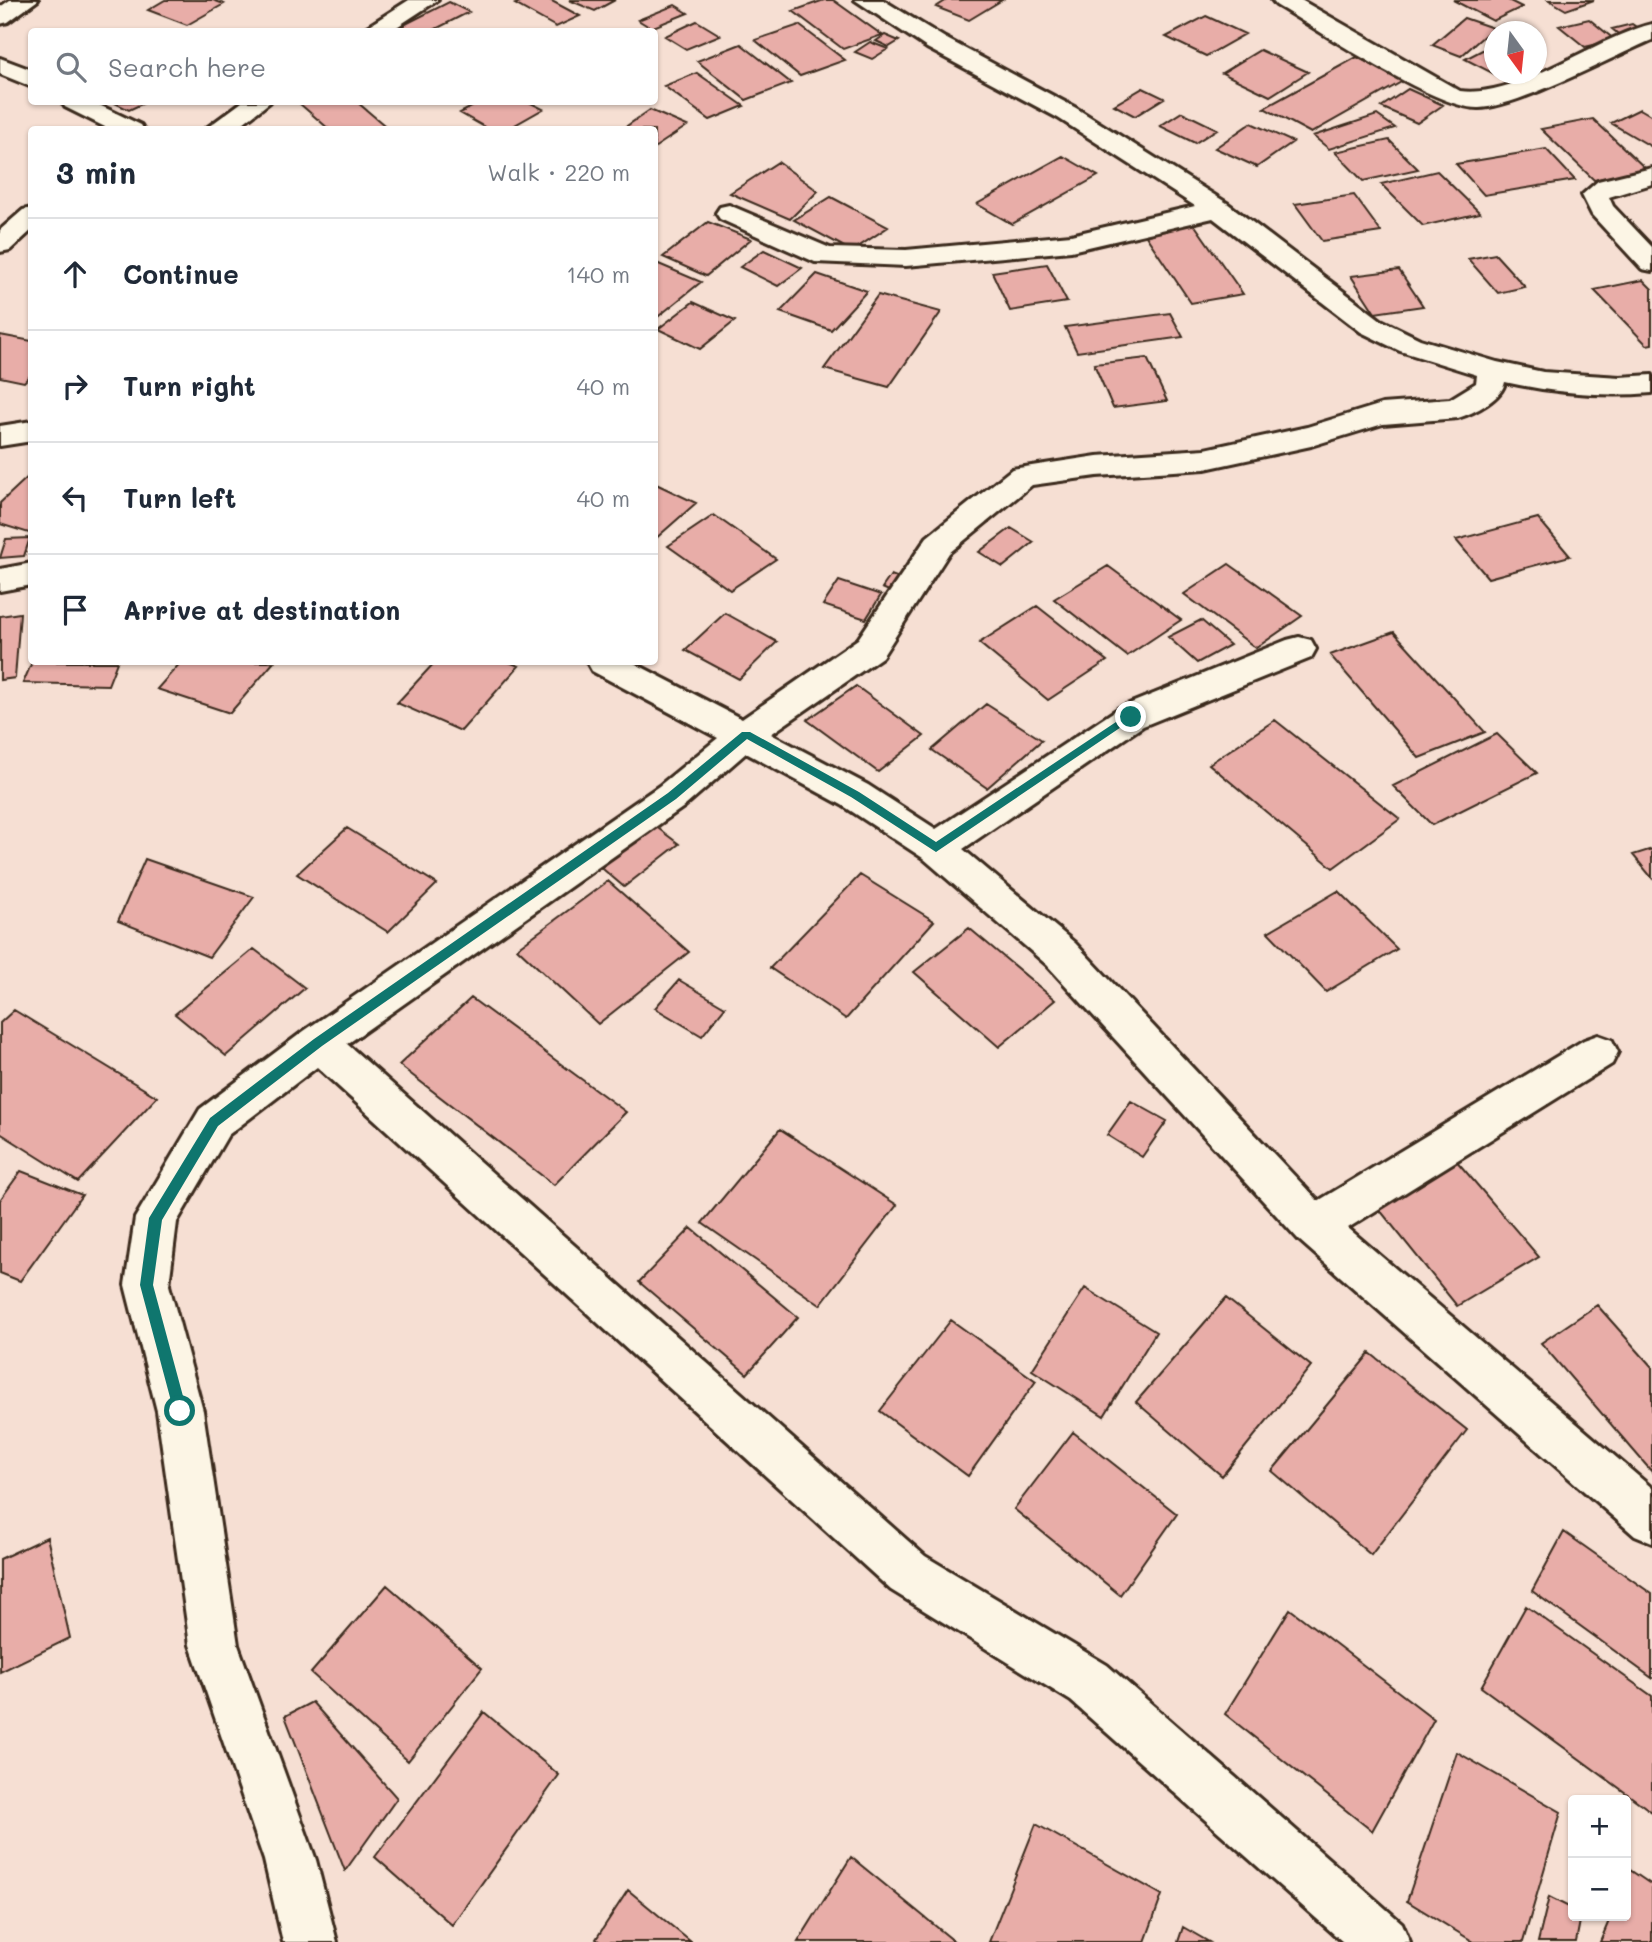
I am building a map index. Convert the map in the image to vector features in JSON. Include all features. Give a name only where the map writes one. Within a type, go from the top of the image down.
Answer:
[{"type":"street","points":[[0,18],[26,0]]},
{"type":"street","points":[[378,28],[426,0]]},
{"type":"street","points":[[867,0],[936,43],[1067,113],[1218,209],[1371,326],[1410,345],[1492,370],[1543,381],[1620,386],[1652,384]]},
{"type":"street","points":[[1284,0],[1453,97],[1479,101],[1514,91],[1652,31]]},
{"type":"street","points":[[0,65],[28,78]]},
{"type":"street","points":[[80,105],[123,126]]},
{"type":"street","points":[[222,126],[254,105]]},
{"type":"street","points":[[1652,176],[1607,187],[1595,195],[1601,209],[1652,263]]},
{"type":"street","points":[[729,213],[825,256],[906,258],[1071,243],[1218,209]]},
{"type":"street","points":[[0,244],[28,220]]},
{"type":"street","points":[[310,1942],[290,1860],[214,1645],[180,1411],[147,1285],[156,1218],[214,1122],[318,1042],[672,796],[746,734],[870,648],[937,545],[1023,476],[1097,466],[1205,459],[1311,436],[1382,414],[1409,414],[1458,408],[1490,387],[1492,370]]},
{"type":"street","points":[[0,436],[28,432]]},
{"type":"street","points":[[0,580],[28,575]]},
{"type":"street","points":[[936,848],[1131,717],[1299,649]]},
{"type":"street","points":[[610,665],[746,734],[855,794],[936,848],[1060,954],[1314,1226],[1652,1519]]},
{"type":"street","points":[[318,1042],[908,1573],[1089,1683],[1383,1942]]},
{"type":"street","points":[[1314,1226],[1598,1052]]},
{"type":"building","points":[[165,0],[213,0],[224,4],[187,25],[148,10]]},
{"type":"building","points":[[524,0],[550,0],[580,16],[556,27],[515,4]]},
{"type":"building","points":[[569,0],[615,0],[595,11]]},
{"type":"building","points":[[824,0],[833,0],[882,35],[843,49],[793,11]]},
{"type":"building","points":[[947,0],[1002,0],[969,20],[936,7]]},
{"type":"building","points":[[1453,0],[1508,0],[1522,7],[1493,21]]},
{"type":"building","points":[[1549,0],[1594,0],[1566,10]]},
{"type":"building","points":[[449,2],[469,12],[438,28],[398,28]]},
{"type":"building","points":[[675,5],[688,13],[651,28],[638,20]]},
{"type":"building","points":[[1206,16],[1245,34],[1206,56],[1166,37]]},
{"type":"building","points":[[1464,18],[1484,25],[1484,36],[1461,56],[1432,45]]},
{"type":"building","points":[[1589,19],[1615,40],[1585,47],[1559,26]]},
{"type":"building","points":[[697,21],[720,35],[686,49],[665,36]]},
{"type":"building","points":[[1632,24],[1642,31],[1622,37],[1612,29]]},
{"type":"building","points":[[799,25],[845,60],[800,76],[755,40]]},
{"type":"building","points":[[885,35],[899,41],[889,47],[876,41]]},
{"type":"building","points":[[870,42],[888,49],[872,59],[855,52]]},
{"type":"building","points":[[741,44],[791,83],[746,100],[697,61]]},
{"type":"building","points":[[1484,49],[1484,69],[1465,59]]},
{"type":"building","points":[[1260,50],[1308,72],[1270,96],[1222,73]]},
{"type":"building","points":[[1357,57],[1403,81],[1311,133],[1264,108]]},
{"type":"building","points":[[697,73],[744,106],[710,120],[664,86]]},
{"type":"building","points":[[1143,88],[1164,98],[1135,116],[1114,105]]},
{"type":"building","points":[[1408,89],[1443,105],[1417,123],[1381,107]]},
{"type":"building","points":[[119,105],[140,105],[129,110]]},
{"type":"building","points":[[301,105],[361,105],[385,126],[325,126]]},
{"type":"building","points":[[475,105],[535,105],[543,109],[513,126],[483,126],[460,113]]},
{"type":"building","points":[[1640,109],[1652,116],[1652,147],[1611,123]]},
{"type":"building","points":[[650,110],[687,126],[658,145],[658,126],[627,126]]},
{"type":"building","points":[[1182,112],[1217,129],[1195,143],[1160,126]]},
{"type":"building","points":[[1377,115],[1395,128],[1329,149],[1313,136]]},
{"type":"building","points":[[1593,119],[1646,169],[1594,180],[1541,129]]},
{"type":"building","points":[[1251,123],[1293,142],[1257,167],[1215,148]]},
{"type":"building","points":[[1389,140],[1418,169],[1363,181],[1335,152]]},
{"type":"building","points":[[1546,149],[1575,180],[1484,195],[1456,164]]},
{"type":"building","points":[[1063,156],[1098,176],[1012,224],[977,204]]},
{"type":"building","points":[[778,162],[818,191],[790,219],[730,193]]},
{"type":"building","points":[[1437,171],[1480,213],[1423,226],[1381,184]]},
{"type":"building","points":[[1354,195],[1381,232],[1322,241],[1295,204]]},
{"type":"building","points":[[831,197],[888,227],[852,251],[794,220]]},
{"type":"building","points":[[708,222],[751,239],[706,276],[663,257]]},
{"type":"building","points":[[1194,224],[1243,294],[1191,303],[1144,233]]},
{"type":"building","points":[[764,250],[802,268],[778,286],[740,267]]},
{"type":"building","points":[[1495,254],[1525,287],[1498,293],[1468,259]]},
{"type":"building","points":[[658,264],[701,282],[658,317]]},
{"type":"building","points":[[1047,264],[1067,302],[1010,311],[992,272]]},
{"type":"building","points":[[1399,270],[1423,306],[1375,313],[1351,276]]},
{"type":"building","points":[[817,274],[867,291],[831,330],[780,312]]},
{"type":"building","points":[[1643,280],[1652,289],[1652,344],[1647,345],[1594,290]]},
{"type":"building","points":[[878,295],[941,312],[889,387],[824,369]]},
{"type":"building","points":[[693,302],[735,321],[700,349],[658,329]]},
{"type":"building","points":[[1170,313],[1183,337],[1077,352],[1065,327]]},
{"type":"building","points":[[0,335],[28,340],[28,378],[24,382],[0,377]]},
{"type":"building","points":[[1147,358],[1167,401],[1113,408],[1094,364]]},
{"type":"building","points":[[28,477],[28,533],[0,524],[0,503]]},
{"type":"building","points":[[658,485],[696,503],[658,536]]},
{"type":"building","points":[[714,515],[776,559],[730,590],[668,546]]},
{"type":"building","points":[[1538,518],[1570,556],[1488,578],[1456,540]]},
{"type":"building","points":[[1011,528],[1034,542],[1003,567],[979,552]]},
{"type":"building","points":[[28,538],[24,556],[0,558],[6,539]]},
{"type":"building","points":[[1229,564],[1302,616],[1256,648],[1184,594]]},
{"type":"building","points":[[1108,566],[1181,620],[1127,656],[1054,599]]},
{"type":"building","points":[[891,575],[899,578],[889,591],[882,588]]},
{"type":"building","points":[[839,581],[881,595],[866,619],[823,605]]},
{"type":"building","points":[[1037,606],[1107,661],[1048,700],[979,643]]},
{"type":"building","points":[[20,613],[15,678],[0,680],[0,616]]},
{"type":"building","points":[[725,613],[777,642],[739,679],[685,650]]},
{"type":"building","points":[[1201,620],[1230,645],[1197,663],[1168,637]]},
{"type":"building","points":[[1394,632],[1485,732],[1419,758],[1330,655]]},
{"type":"building","points":[[31,665],[116,665],[108,685],[23,683]]},
{"type":"building","points":[[178,665],[271,665],[230,713],[157,689]]},
{"type":"building","points":[[432,665],[519,666],[461,731],[397,703]]},
{"type":"building","points":[[856,686],[924,736],[878,772],[807,720]]},
{"type":"building","points":[[986,704],[1042,740],[987,788],[932,750]]},
{"type":"building","points":[[1275,720],[1400,819],[1333,868],[1209,764]]},
{"type":"building","points":[[1497,734],[1537,773],[1432,825],[1393,786]]},
{"type":"building","points":[[651,823],[679,844],[624,887],[597,864]]},
{"type":"building","points":[[347,828],[437,884],[388,932],[297,874]]},
{"type":"building","points":[[1652,849],[1652,878],[1633,855]]},
{"type":"building","points":[[145,859],[254,897],[209,957],[118,921]]},
{"type":"building","points":[[860,875],[934,921],[846,1019],[770,968]]},
{"type":"building","points":[[608,881],[689,952],[598,1024],[517,948]]},
{"type":"building","points":[[1338,891],[1397,949],[1326,992],[1268,932]]},
{"type":"building","points":[[969,928],[1055,1000],[999,1047],[914,972]]},
{"type":"building","points":[[254,949],[305,988],[226,1056],[175,1014]]},
{"type":"building","points":[[679,980],[725,1007],[702,1036],[655,1008]]},
{"type":"building","points":[[471,998],[626,1112],[554,1185],[399,1065]]},
{"type":"building","points":[[14,1010],[157,1097],[78,1182],[0,1133],[0,1023]]},
{"type":"building","points":[[1131,1101],[1167,1121],[1142,1157],[1107,1135]]},
{"type":"building","points":[[780,1129],[897,1205],[820,1305],[702,1223]]},
{"type":"building","points":[[1455,1159],[1539,1257],[1457,1306],[1375,1204]]},
{"type":"building","points":[[21,1171],[82,1195],[20,1281],[0,1273],[0,1200]]},
{"type":"building","points":[[691,1228],[798,1317],[747,1374],[639,1282]]},
{"type":"building","points":[[1085,1288],[1156,1332],[1104,1416],[1032,1370]]},
{"type":"building","points":[[1226,1298],[1311,1366],[1222,1476],[1136,1402]]},
{"type":"building","points":[[1597,1305],[1652,1367],[1652,1472],[1541,1343]]},
{"type":"building","points":[[951,1320],[1036,1381],[968,1476],[880,1411]]},
{"type":"building","points":[[1370,1353],[1467,1430],[1371,1555],[1272,1471]]},
{"type":"building","points":[[1073,1432],[1177,1514],[1120,1595],[1014,1509]]},
{"type":"building","points":[[1564,1532],[1652,1594],[1652,1678],[1532,1591]]},
{"type":"building","points":[[47,1537],[70,1638],[0,1672],[0,1559]]},
{"type":"building","points":[[387,1585],[482,1668],[408,1761],[311,1673]]},
{"type":"building","points":[[1526,1606],[1652,1696],[1652,1812],[1631,1795],[1481,1687]]},
{"type":"building","points":[[1290,1609],[1434,1719],[1372,1831],[1225,1714]]},
{"type":"building","points":[[312,1702],[397,1798],[345,1871],[285,1716]]},
{"type":"building","points":[[484,1712],[559,1775],[452,1925],[375,1857]]},
{"type":"building","points":[[1457,1752],[1561,1812],[1523,1942],[1474,1942],[1407,1901]]},
{"type":"building","points":[[1036,1824],[1162,1895],[1145,1942],[989,1942]]},
{"type":"building","points":[[851,1857],[955,1942],[798,1942]]},
{"type":"building","points":[[1631,1871],[1652,1885],[1652,1942],[1600,1942],[1609,1921],[1631,1921]]},
{"type":"building","points":[[628,1890],[691,1942],[600,1942],[596,1939]]},
{"type":"building","points":[[1549,1897],[1568,1906],[1568,1921],[1580,1921],[1576,1942],[1538,1942]]},
{"type":"building","points":[[1183,1927],[1209,1942],[1178,1942]]},
{"type":"route","points":[[180,1411],[147,1285],[156,1218],[214,1122],[318,1042],[672,796],[746,734],[855,794],[936,848],[1131,717]]}]
